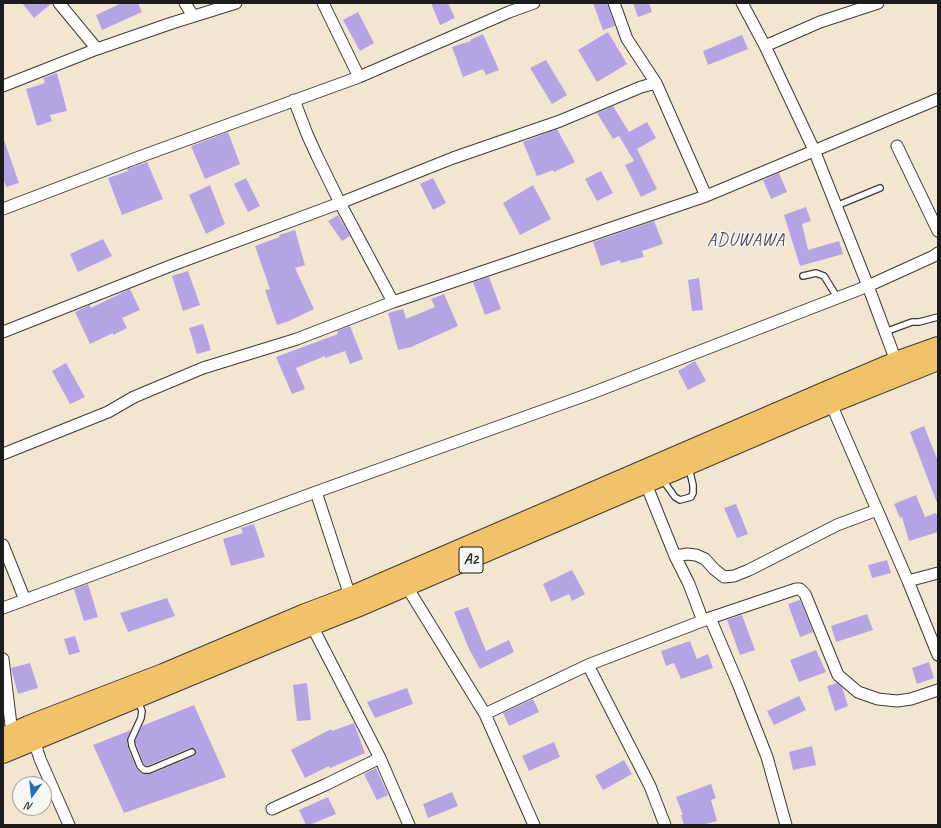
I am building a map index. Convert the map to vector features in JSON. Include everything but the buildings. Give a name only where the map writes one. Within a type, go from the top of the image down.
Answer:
[{"type":"highway","name":"A2","points":[[8,735],[28,724],[163,672],[350,596],[896,361],[938,346]]},
{"type":"highway","name":"A2","points":[[3,754],[408,587],[831,404],[938,361]]},
{"type":"street","points":[[59,3],[97,49]]},
{"type":"street","points":[[185,3],[193,16]]},
{"type":"street","points":[[3,86],[97,49],[236,3]]},
{"type":"street","points":[[323,3],[359,77]]},
{"type":"street","points":[[3,209],[142,156],[359,77],[509,12],[534,3]]},
{"type":"street","points":[[614,3],[627,38],[656,83],[706,196]]},
{"type":"street","points":[[742,3],[765,46],[814,150],[896,361]]},
{"type":"street","points":[[765,46],[820,22],[878,3]]},
{"type":"street","points":[[3,332],[170,266],[340,203],[453,158],[560,122],[656,83]]},
{"type":"street","points":[[3,454],[108,412],[134,397],[204,368],[297,339],[393,302],[706,196],[938,99]]},
{"type":"street","points":[[294,100],[307,134],[340,203],[393,302]]},
{"type":"street","points":[[897,146],[938,231]]},
{"type":"street","points":[[3,608],[316,492],[592,393],[868,286],[938,253]]},
{"type":"street","points":[[831,404],[908,581],[938,655]]},
{"type":"street","points":[[653,481],[675,556],[739,686],[767,757],[786,825]]},
{"type":"street","points":[[316,492],[350,596]]},
{"type":"street","points":[[675,556],[687,554],[696,555],[705,559],[724,577],[734,576],[749,570],[837,525],[877,510]]},
{"type":"street","points":[[3,545],[25,600]]},
{"type":"street","points":[[908,581],[938,573]]},
{"type":"street","points":[[408,587],[485,714],[534,825]]},
{"type":"street","points":[[485,714],[588,665],[706,620],[791,590],[800,589],[805,594],[838,675],[858,692],[878,699],[897,701],[911,699],[938,690]]},
{"type":"street","points":[[312,626],[380,758],[408,825]]},
{"type":"street","points":[[3,659],[8,735]]},
{"type":"street","points":[[588,665],[650,786],[665,825]]},
{"type":"street","points":[[28,724],[34,742],[69,825]]},
{"type":"street","points":[[272,808],[327,784],[380,758]]},
{"type":"lane","points":[[836,206],[880,188]]},
{"type":"lane","points":[[803,276],[816,273],[824,276],[837,297]]},
{"type":"lane","points":[[885,332],[912,322],[920,322],[938,317]]},
{"type":"lane","points":[[653,481],[680,500],[691,497],[693,493],[688,466]]},
{"type":"lane","points":[[137,699],[142,711],[141,718],[131,740],[140,766],[144,770],[149,770],[192,752]]},
{"type":"district","name":"ADUWAWA","points":[[746,240]]}]
